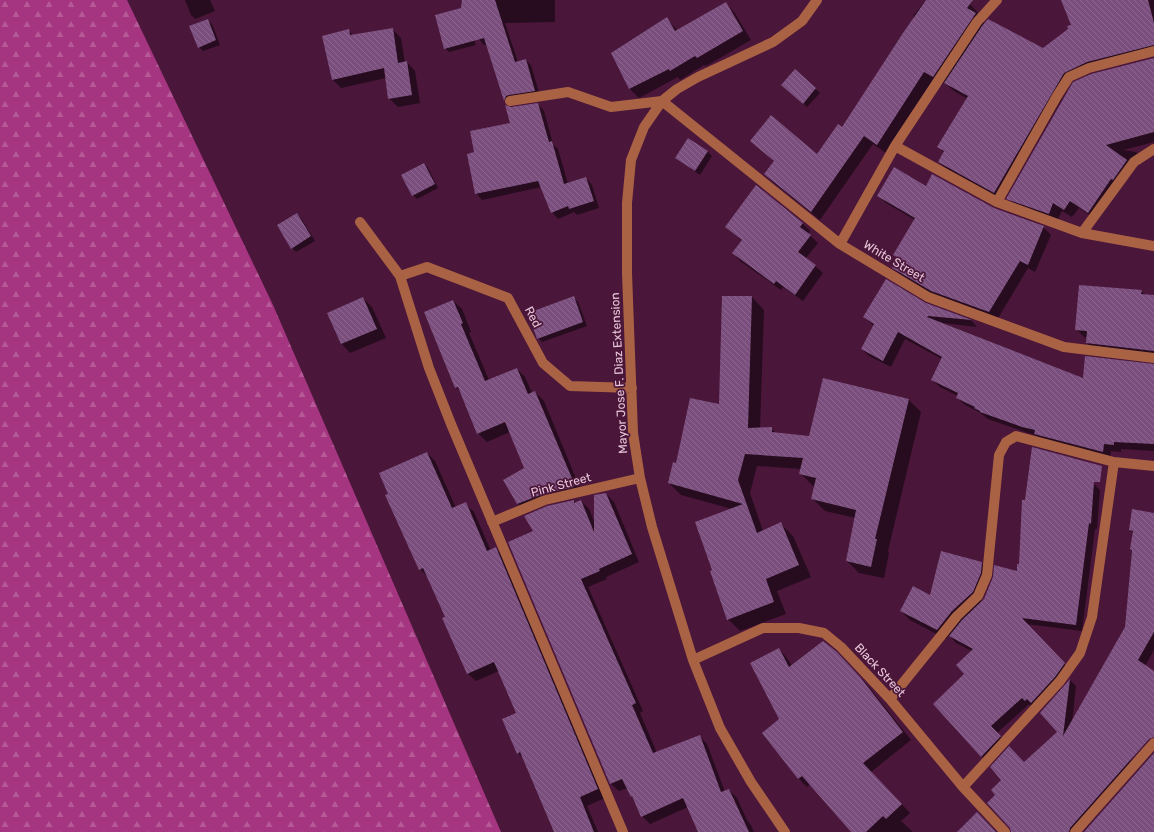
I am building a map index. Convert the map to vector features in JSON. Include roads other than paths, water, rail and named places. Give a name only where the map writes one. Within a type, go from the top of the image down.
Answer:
[{"type":"street","name":"Mayor Jose F. Diaz Extension","points":[[785,832],[751,782],[720,728],[693,660],[652,527],[640,478],[633,433],[627,272],[627,202],[631,160],[644,127],[662,101],[677,89],[698,76],[773,42],[802,21],[817,0]]},
{"type":"street","points":[[840,244],[894,146],[977,22],[997,0]]},
{"type":"street","points":[[997,202],[1069,77],[1089,68],[1154,51]]},
{"type":"street","points":[[510,101],[568,92],[611,107],[662,101]]},
{"type":"street","name":"White Street","points":[[662,101],[840,244],[928,297],[1064,347],[1154,358]]},
{"type":"street","points":[[894,146],[997,202],[1082,233],[1154,246]]},
{"type":"street","points":[[1082,233],[1134,162],[1154,149]]},
{"type":"street","points":[[360,222],[400,276],[429,368],[492,522],[623,832]]},
{"type":"street","name":"Red","points":[[400,276],[427,267],[508,298],[543,363],[570,386],[632,388]]},
{"type":"street","points":[[890,699],[957,616],[978,596],[987,575],[999,455],[1006,442],[1016,436],[1114,462],[1154,466]]},
{"type":"street","points":[[963,787],[1060,680],[1080,653],[1092,617],[1114,462]]},
{"type":"street","name":"Pink Street","points":[[492,522],[545,500],[640,478]]},
{"type":"street","name":"Black Street","points":[[693,660],[763,628],[799,628],[824,633],[841,647],[890,699],[963,787],[1005,832]]},
{"type":"street","points":[[1074,832],[1154,743]]}]
